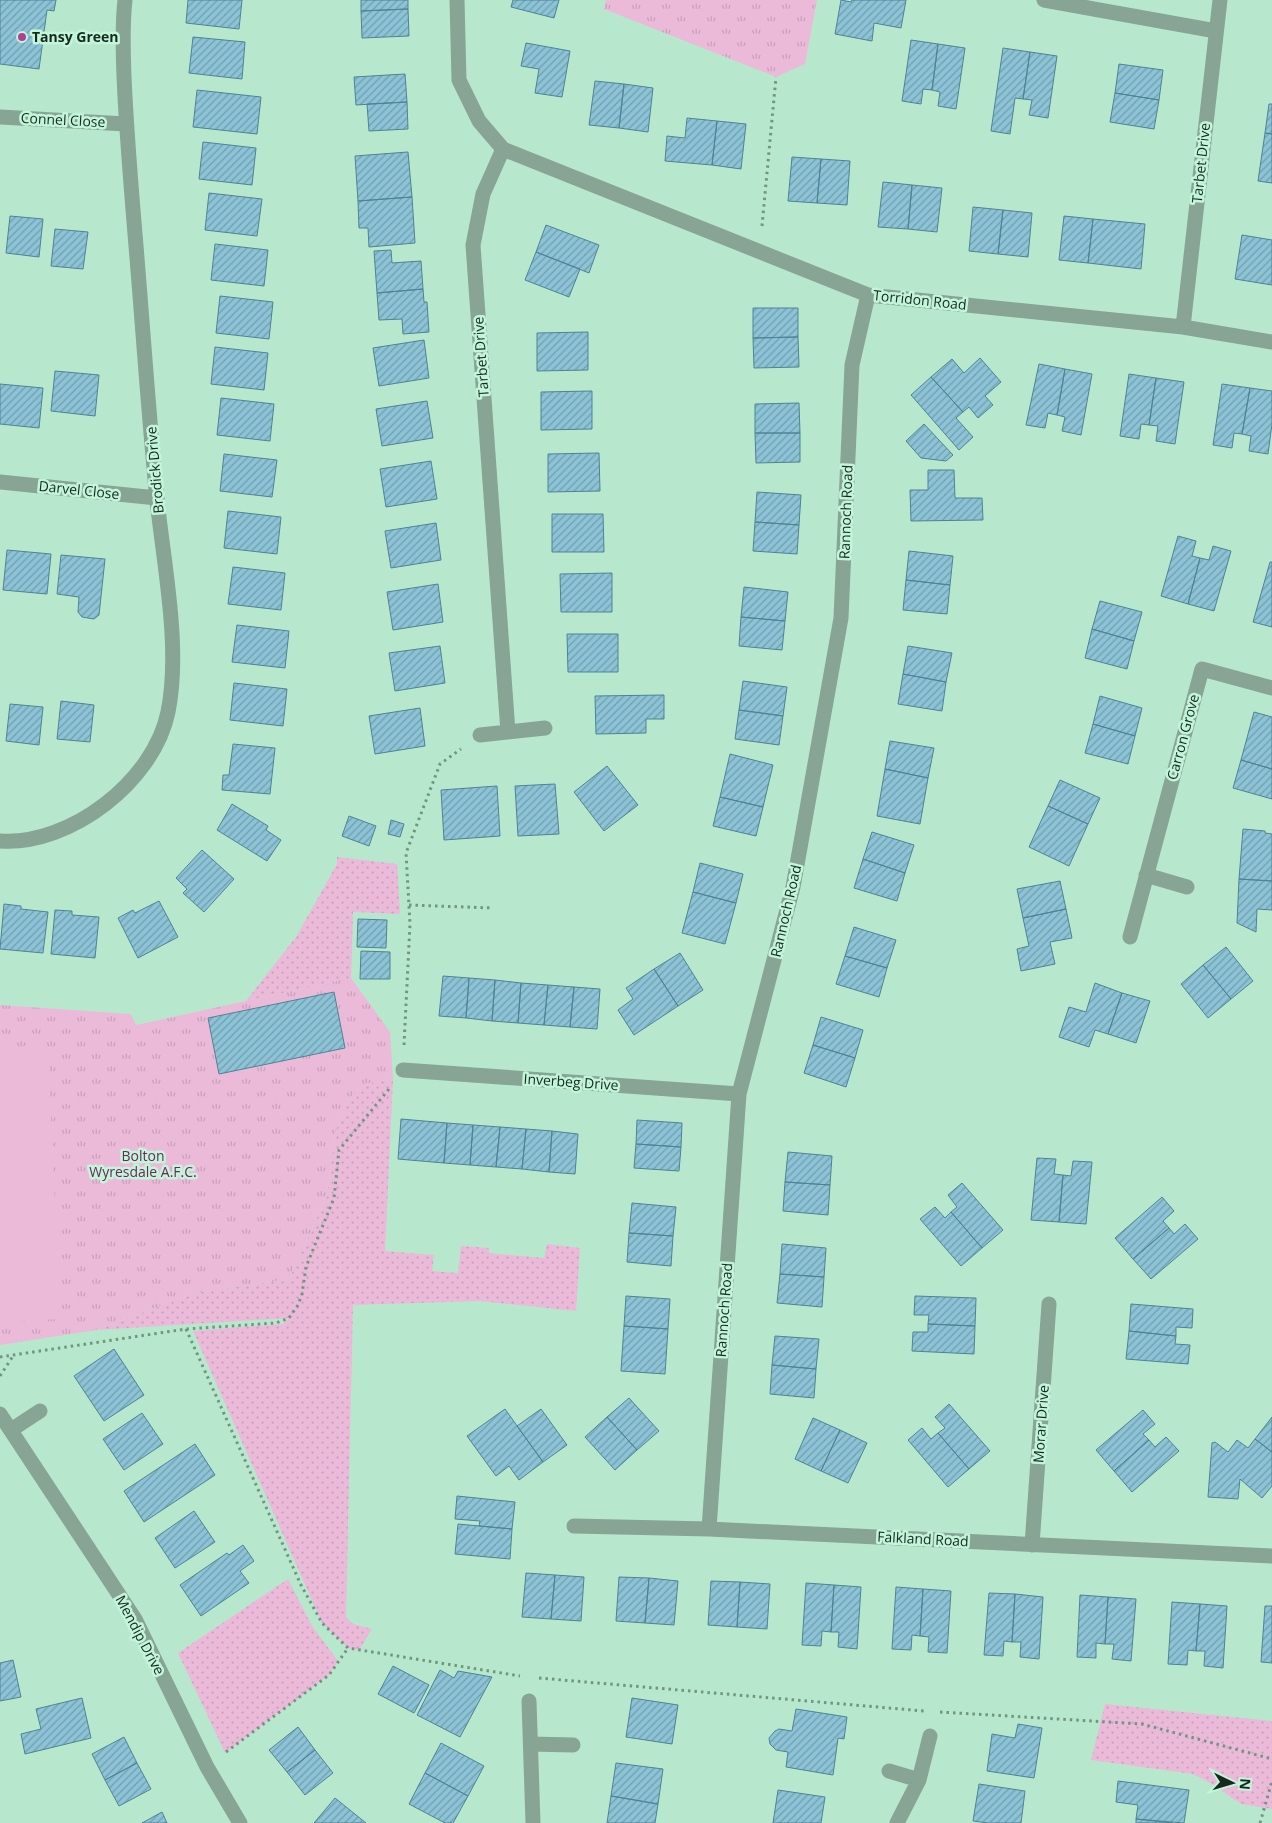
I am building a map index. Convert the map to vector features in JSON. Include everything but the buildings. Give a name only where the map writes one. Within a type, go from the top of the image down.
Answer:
[{"type":"street","name":"Brodick Drive","points":[[0,841],[39,837],[76,824],[104,806],[129,783],[152,753],[168,714],[172,674],[172,634],[157,498],[126,124],[122,24],[125,0]]},
{"type":"street","points":[[457,0],[459,80],[479,121],[503,149]]},
{"type":"street","points":[[1044,0],[1216,31]]},
{"type":"street","name":"Tarbet Drive","points":[[1183,327],[1220,0]]},
{"type":"street","name":"Connel Close","points":[[0,117],[126,124]]},
{"type":"street","name":"Torridon Road","points":[[503,149],[868,295],[1183,327],[1272,342]]},
{"type":"street","name":"Tarbet Drive","points":[[503,149],[482,194],[473,245],[508,732]]},
{"type":"street","name":"Rannoch Road","points":[[709,1529],[739,1094],[793,887],[842,618],[852,365],[868,295]]},
{"type":"street","name":"Darvel Close","points":[[0,482],[157,498]]},
{"type":"street","name":"Carron Grove","points":[[1130,936],[1202,669],[1272,688]]},
{"type":"street","points":[[480,735],[545,728]]},
{"type":"street","points":[[1146,876],[1187,888]]},
{"type":"street","name":"Inverbeg Drive","points":[[403,1070],[739,1094]]},
{"type":"street","name":"Morar Drive","points":[[1032,1545],[1049,1304]]},
{"type":"street","points":[[11,1430],[40,1412]]},
{"type":"street","name":"Mendip Drive","points":[[0,1414],[135,1619],[207,1767],[240,1823]]},
{"type":"street","name":"Falkland Road","points":[[574,1526],[709,1529],[1272,1556]]},
{"type":"street","points":[[530,1701],[533,1823]]},
{"type":"street","points":[[897,1823],[919,1780],[930,1736]]},
{"type":"street","points":[[531,1744],[573,1745]]},
{"type":"street","points":[[889,1771],[919,1780]]},
{"type":"path","points":[[760,252],[776,77]]},
{"type":"path","points":[[0,1358],[186,1329],[276,1323],[290,1318],[298,1306],[302,1294],[306,1267],[334,1198],[339,1150],[403,1070],[410,924],[406,853],[440,764],[480,735]]},
{"type":"path","points":[[408,905],[493,908]]},
{"type":"path","points":[[186,1329],[300,1585],[322,1623],[348,1648],[524,1676]]},
{"type":"path","points":[[0,1376],[13,1355]]},
{"type":"path","points":[[207,1767],[329,1675],[348,1648]]},
{"type":"path","points":[[532,1677],[934,1712],[1142,1724],[1272,1758]]},
{"type":"path","points":[[1260,1823],[1272,1781]]},
{"type":"green space","points":[[606,0],[817,0],[805,64],[776,77],[604,9]]},
{"type":"green space","points":[[337,857],[397,864],[400,914],[353,912],[351,978],[246,1001],[296,937],[337,864]]},
{"type":"green space","name":"Bolton Wyresdale A.F.C.","points":[[351,978],[390,1032],[393,1079],[363,1084],[349,1099],[335,1133],[327,1196],[289,1279],[195,1293],[96,1330],[0,1345],[0,1005],[131,1014],[136,1025]]},
{"type":"green space","points":[[48,1048],[60,1319],[0,1322],[0,1050]]},
{"type":"green space","points":[[393,1079],[385,1251],[434,1255],[432,1271],[458,1273],[461,1246],[489,1248],[489,1253],[544,1258],[547,1244],[580,1248],[576,1311],[480,1301],[353,1305],[346,1617],[353,1624],[372,1629],[359,1650],[348,1648],[322,1623],[193,1331],[283,1324],[289,1318],[96,1330],[195,1293],[289,1279],[327,1196],[335,1133],[349,1099],[363,1084]]},
{"type":"green space","points":[[288,1579],[312,1626],[338,1661],[329,1675],[225,1753],[178,1653]]},
{"type":"green space","points":[[1105,1704],[1272,1721],[1272,1809],[1241,1804],[1212,1784],[1193,1774],[1091,1760]]},
{"type":"place","name":"Tansy Green","points":[[22,37]]}]
